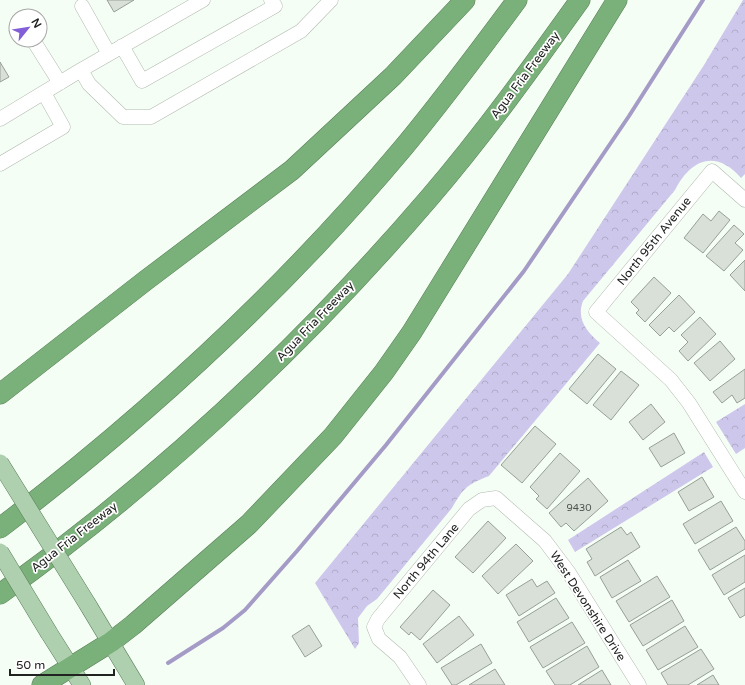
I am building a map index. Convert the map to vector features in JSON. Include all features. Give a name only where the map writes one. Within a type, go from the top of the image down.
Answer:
[{"type":"highway","points":[[0,394],[145,281],[292,170],[393,76],[465,0]]},
{"type":"highway","points":[[0,528],[120,433],[165,393],[254,309],[338,222],[402,149],[462,74],[517,0]]},
{"type":"highway","name":"Agua Fria Freeway","points":[[0,594],[95,521],[149,476],[261,377],[305,332],[430,197],[495,115],[580,0]]},
{"type":"highway","points":[[42,685],[111,642],[202,567],[249,524],[303,469],[360,403],[412,332],[617,0]]},
{"type":"main road","points":[[0,463],[136,685]]},
{"type":"main road","points":[[0,552],[70,668],[82,685]]},
{"type":"street","points":[[0,119],[81,70],[203,0]]},
{"type":"street","points":[[122,46],[142,82],[275,6],[271,0]]},
{"type":"street","points":[[81,70],[89,84],[123,117],[151,117],[301,31],[316,6],[331,0]]},
{"type":"street","points":[[82,6],[109,54]]},
{"type":"street","points":[[38,48],[60,83]]},
{"type":"street","points":[[0,164],[63,126],[44,93]]},
{"type":"street","name":"North 95th Avenue","points":[[745,200],[712,171],[596,312],[671,380],[689,404],[745,492]]},
{"type":"street","name":"North 94th Lane","points":[[419,685],[400,657],[379,639],[374,627],[378,619],[469,510],[482,500],[496,498]]},
{"type":"street","name":"West Devonshire Drive","points":[[496,498],[545,541],[568,573],[639,685]]},
{"type":"green space","points":[[743,0],[745,0],[745,174],[741,178],[732,169],[722,163],[713,161],[696,165],[681,179],[675,190],[583,301],[581,314],[584,325],[600,343],[489,476],[476,482],[463,491],[452,508],[377,599],[367,606],[358,618],[359,643],[355,649],[315,583],[568,274],[704,65]]},
{"type":"green space","points":[[745,404],[745,448],[736,454],[716,422]]},
{"type":"green space","points":[[704,452],[713,467],[575,552],[568,540]]},
{"type":"building","points":[[107,0],[134,0],[114,12]]},
{"type":"building","points":[[0,62],[9,77],[0,82]]},
{"type":"building","points":[[719,211],[730,220],[703,253],[684,238],[703,214],[711,221]]},
{"type":"building","points":[[734,225],[744,234],[735,243],[743,250],[724,271],[706,256]]},
{"type":"building","points":[[745,260],[745,291],[730,275]]},
{"type":"building","points":[[654,277],[671,293],[645,322],[636,313],[639,310],[631,302]]},
{"type":"building","points":[[679,295],[695,312],[674,332],[669,327],[660,336],[649,325]]},
{"type":"building","points":[[700,317],[716,334],[688,361],[679,351],[688,342],[681,335]]},
{"type":"building","points":[[720,341],[735,359],[710,381],[694,363]]},
{"type":"building","points":[[598,354],[616,369],[587,404],[569,389]]},
{"type":"building","points":[[745,369],[745,398],[737,403],[732,395],[722,403],[713,392]]},
{"type":"building","points":[[621,371],[639,385],[611,420],[593,405]]},
{"type":"building","points":[[651,404],[665,422],[643,440],[629,422]]},
{"type":"building","points":[[535,426],[556,444],[522,483],[501,465]]},
{"type":"building","points":[[674,433],[685,453],[661,467],[649,448]]},
{"type":"building","points":[[560,453],[580,471],[547,509],[536,499],[539,496],[530,487]]},
{"type":"building","points":[[702,477],[714,497],[689,511],[678,492]]},
{"type":"building","points":[[588,478],[608,501],[574,531],[566,523],[561,527],[549,513]]},
{"type":"building","points":[[721,501],[733,521],[695,544],[683,524]]},
{"type":"building","points":[[488,521],[506,538],[473,573],[455,557]]},
{"type":"building","points":[[621,527],[627,535],[631,532],[640,547],[595,576],[587,562],[592,559],[586,549]]},
{"type":"building","points":[[736,527],[745,541],[745,549],[710,570],[698,550]]},
{"type":"building","points":[[516,544],[533,561],[498,594],[482,576]]},
{"type":"building","points":[[745,555],[745,582],[724,595],[712,575]]},
{"type":"building","points":[[628,560],[641,581],[612,598],[600,577]]},
{"type":"building","points":[[657,576],[670,597],[629,622],[616,601]]},
{"type":"building","points":[[532,579],[537,587],[547,581],[555,593],[519,616],[506,595]]},
{"type":"building","points":[[745,588],[745,615],[740,618],[728,598]]},
{"type":"building","points":[[433,590],[450,605],[420,640],[411,632],[409,635],[400,627]]},
{"type":"building","points":[[556,598],[569,618],[529,642],[517,622]]},
{"type":"building","points":[[672,600],[684,621],[643,646],[630,625]]},
{"type":"building","points":[[459,616],[474,635],[437,663],[423,644]]},
{"type":"building","points":[[572,622],[585,643],[543,668],[530,647]]},
{"type":"building","points":[[309,625],[322,646],[305,657],[292,636]]},
{"type":"building","points":[[685,626],[698,647],[658,670],[646,650]]},
{"type":"building","points":[[481,644],[492,663],[456,685],[452,685],[441,668]]},
{"type":"building","points":[[587,646],[599,667],[570,685],[555,685],[546,671]]},
{"type":"building","points":[[701,649],[714,669],[688,685],[668,685],[661,673]]},
{"type":"building","points":[[495,669],[505,685],[469,685]]},
{"type":"building","points":[[602,670],[611,685],[578,685]]},
{"type":"building","points":[[713,675],[719,685],[697,685]]},
{"type":"waterway","points":[[168,663],[223,628],[245,610],[297,551],[386,445],[524,271],[629,116],[703,0]]}]
